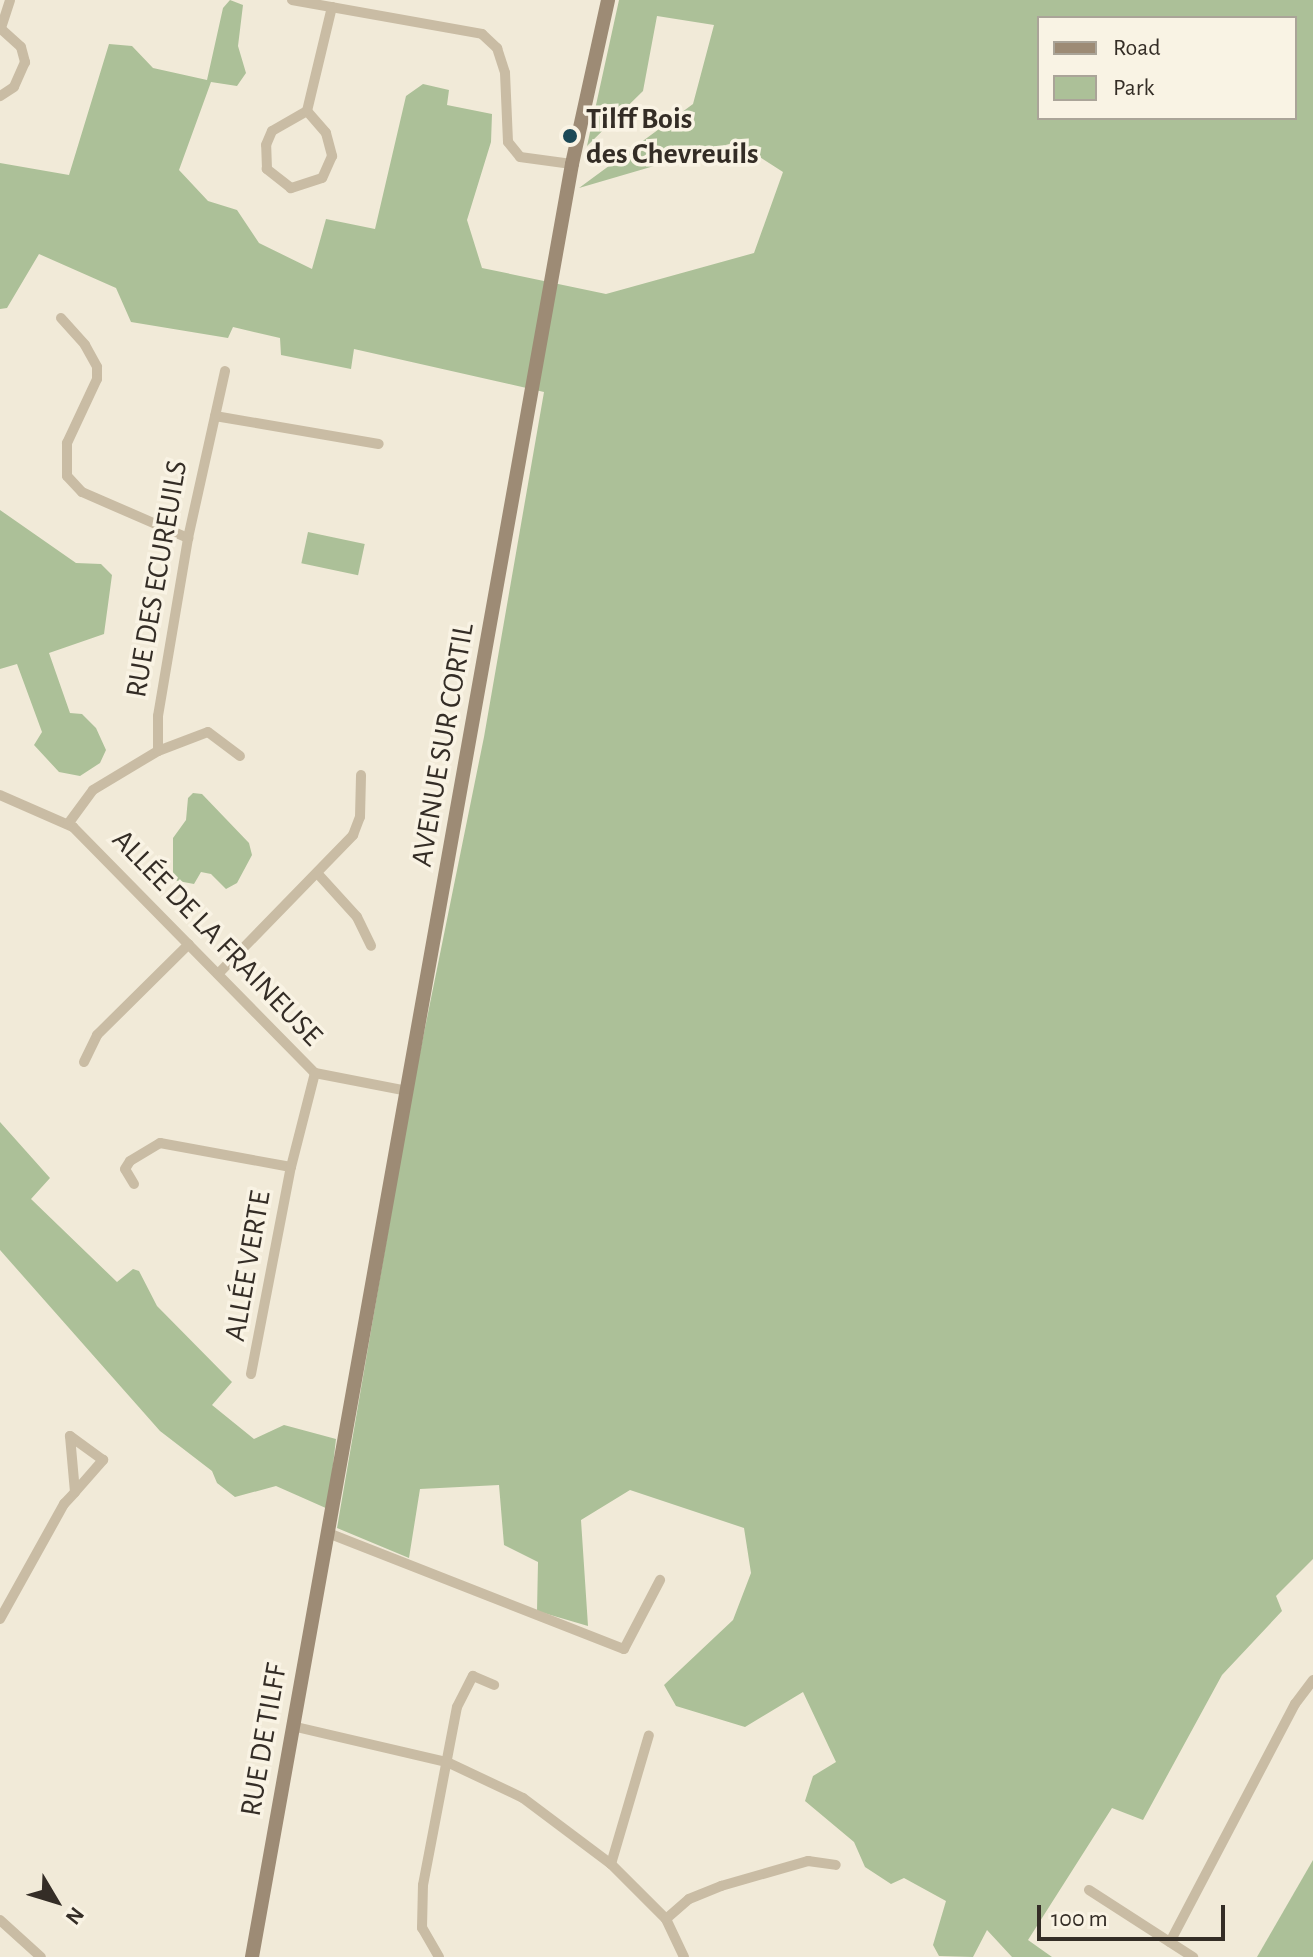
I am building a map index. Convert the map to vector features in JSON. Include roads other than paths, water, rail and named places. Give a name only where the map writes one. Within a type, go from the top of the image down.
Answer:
[{"type":"main road","name":"AVENUE SUR CORTIL","points":[[333,1500],[572,164],[608,0]]},
{"type":"main road","name":"RUE DE TILFF","points":[[252,1957],[333,1500]]},
{"type":"street","points":[[0,96],[14,87],[25,62],[21,47],[0,28],[10,0]]},
{"type":"street","points":[[292,0],[482,34],[497,48],[505,73],[508,142],[520,157],[572,164]]},
{"type":"street","points":[[307,111],[326,133],[332,156],[322,178],[291,188],[267,169],[266,145],[272,131],[307,111],[332,7]]},
{"type":"street","points":[[61,318],[85,345],[97,367],[97,379],[67,443],[67,476],[82,492],[188,538]]},
{"type":"street","name":"RUE DES ECUREUILS","points":[[158,751],[158,716],[188,538],[225,371]]},
{"type":"street","points":[[215,416],[379,444]]},
{"type":"street","points":[[68,824],[93,790],[158,751],[208,732],[240,756]]},
{"type":"street","points":[[218,974],[353,835],[360,817],[361,775]]},
{"type":"street","name":"ALLÉE DE LA FRAINEUSE","points":[[0,795],[68,824],[315,1073],[408,1091]]},
{"type":"street","points":[[318,874],[357,917],[371,946]]},
{"type":"street","points":[[84,1062],[97,1035],[189,944]]},
{"type":"street","name":"ALLÉE VERTE","points":[[251,1374],[291,1167],[315,1073]]},
{"type":"street","name":"ALLÉE VERTE","points":[[134,1184],[125,1169],[142,1150],[160,1143],[291,1167]]},
{"type":"street","points":[[0,1619],[75,1492],[103,1460],[70,1436],[75,1492]]},
{"type":"street","points":[[328,1533],[624,1649],[660,1580]]},
{"type":"street","points":[[439,1957],[422,1928],[423,1885],[457,1707],[473,1676],[494,1685]]},
{"type":"street","points":[[1170,1942],[1295,1704],[1313,1680]]},
{"type":"street","points":[[292,1726],[447,1762],[523,1798],[611,1864],[666,1919],[684,1957]]},
{"type":"street","points":[[611,1864],[649,1735]]},
{"type":"street","points":[[666,1919],[689,1899],[721,1886],[808,1861],[836,1865]]},
{"type":"street","points":[[1089,1890],[1193,1957]]},
{"type":"street","points":[[0,1920],[41,1957]]},
{"type":"place","name":"Tilff Bois des Chevreuils","points":[[570,136]]}]
